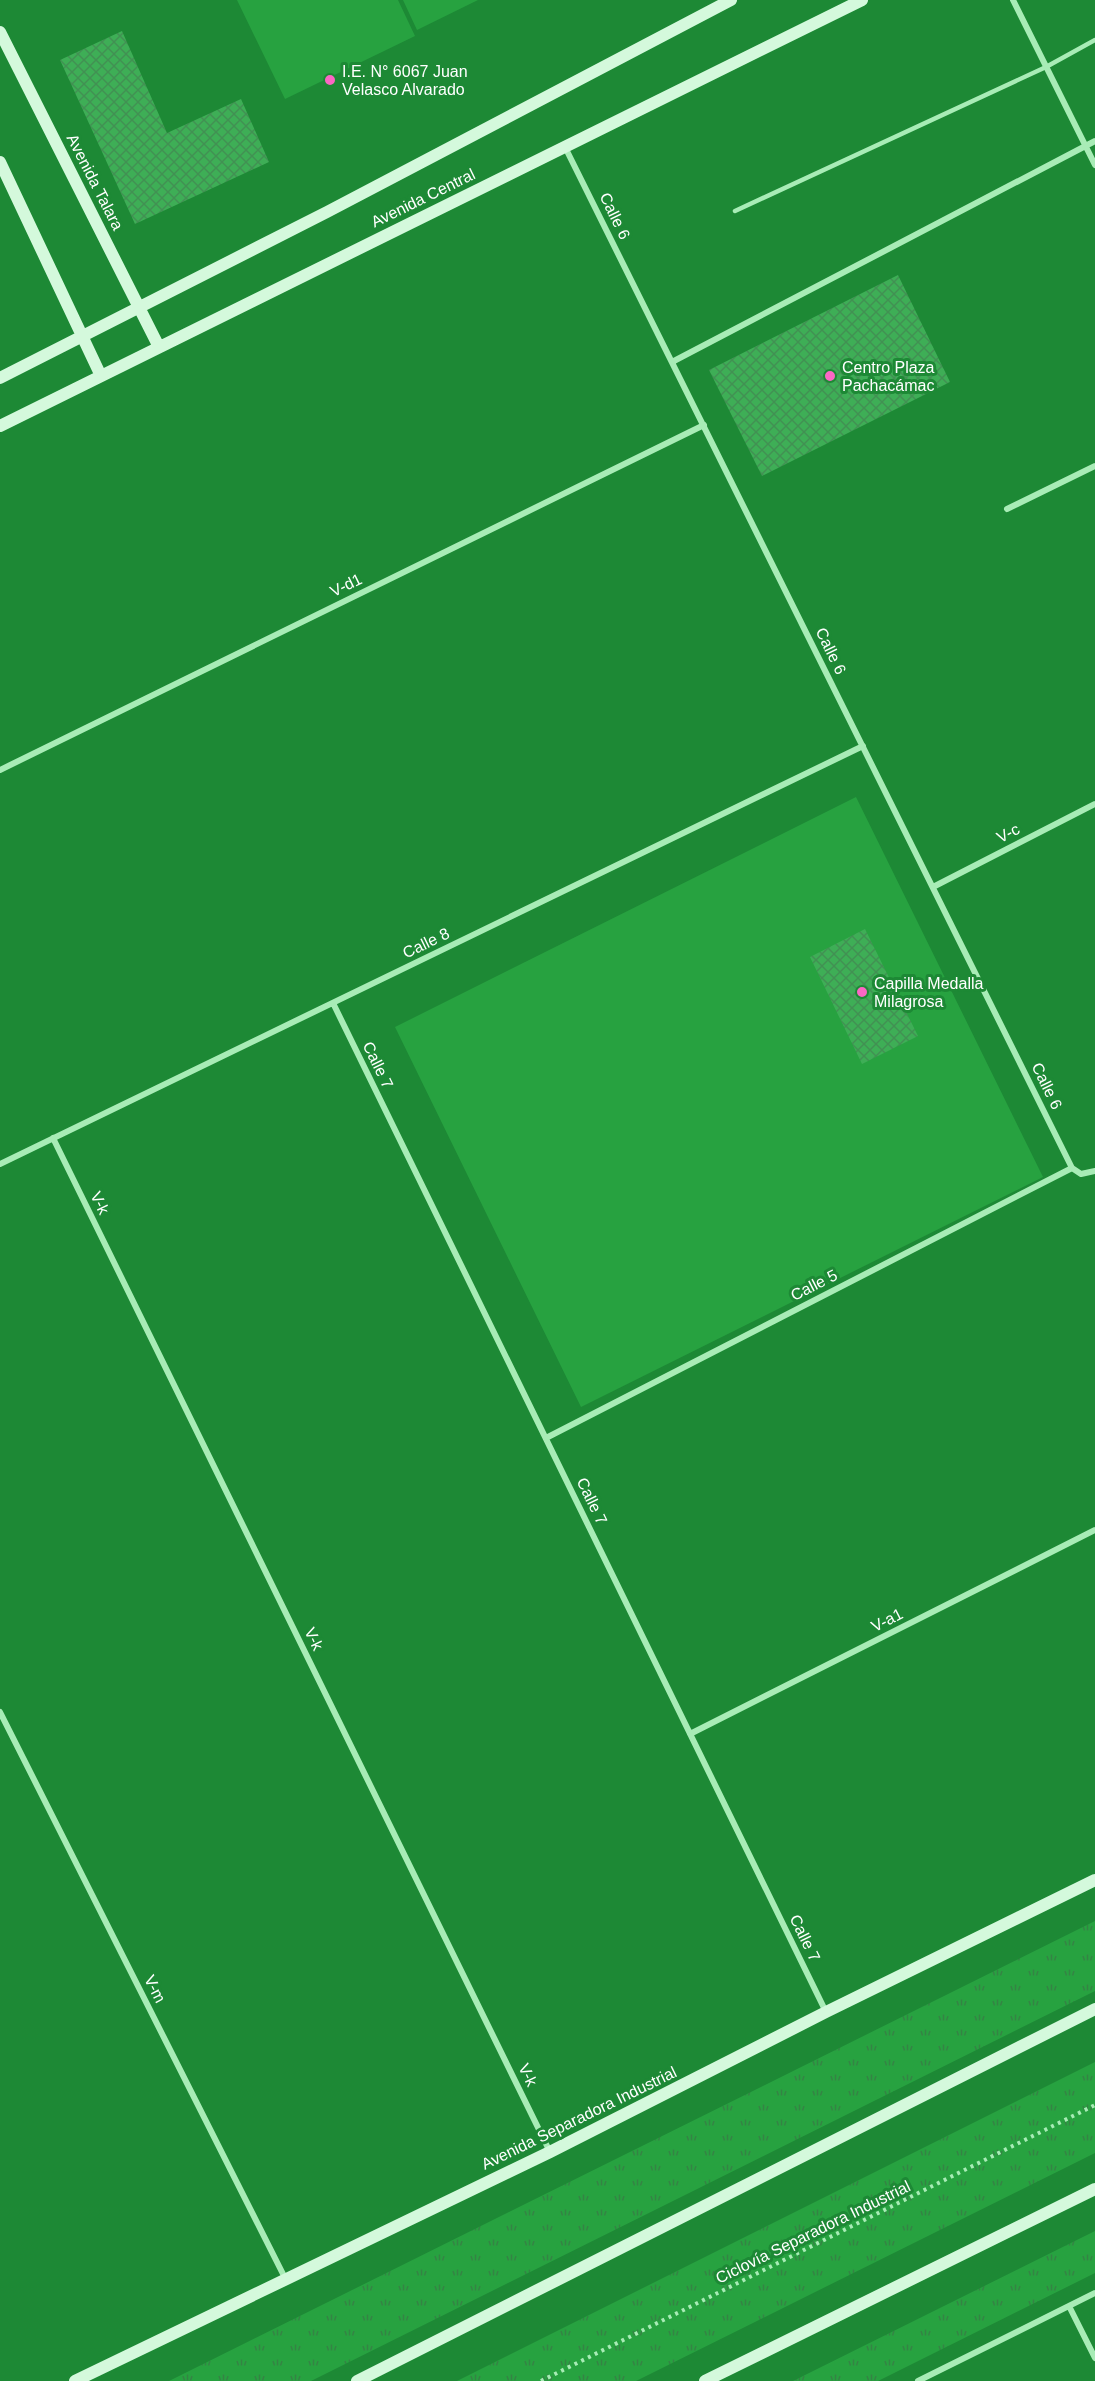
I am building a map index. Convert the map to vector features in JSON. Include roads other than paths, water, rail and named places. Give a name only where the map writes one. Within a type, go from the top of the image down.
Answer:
[{"type":"street","name":"Avenida Central","points":[[0,378],[327,212],[731,0]]},
{"type":"street","name":"Avenida Central","points":[[0,426],[862,0]]},
{"type":"street","points":[[1013,0],[1095,165]]},
{"type":"street","name":"Avenida Talara","points":[[0,32],[159,347]]},
{"type":"street","points":[[672,362],[1095,141]]},
{"type":"street","name":"Calle 6","points":[[565,146],[1072,1168]]},
{"type":"street","points":[[0,162],[101,376]]},
{"type":"street","name":"V-d1","points":[[0,770],[704,425]]},
{"type":"street","points":[[1007,508],[1095,466]]},
{"type":"street","name":"Calle 8","points":[[0,1164],[863,746]]},
{"type":"street","name":"V-c","points":[[933,887],[1095,804]]},
{"type":"street","name":"Calle 7","points":[[333,1003],[826,2012]]},
{"type":"street","name":"V-k","points":[[53,1138],[550,2152]]},
{"type":"street","points":[[1072,1168],[1081,1173],[1095,1171]]},
{"type":"street","name":"Calle 5","points":[[546,1438],[1072,1168]]},
{"type":"street","name":"V-a1","points":[[690,1734],[1095,1530]]},
{"type":"street","name":"V-m","points":[[0,1712],[285,2278]]},
{"type":"street","name":"Avenida Separadora Industrial","points":[[75,2381],[550,2152],[826,2012],[1095,1880]]},
{"type":"street","points":[[357,2381],[1095,2009]]},
{"type":"street","points":[[705,2381],[1095,2189]]},
{"type":"street","points":[[918,2381],[1095,2293]]},
{"type":"street","points":[[1069,2306],[1095,2358]]},
{"type":"lane","points":[[735,211],[1046,67],[1095,40]]},
{"type":"place","name":"I.E. N° 6067 Juan Velasco Alvarado","points":[[330,80]]},
{"type":"place","name":"Centro Plaza Pachacámac","points":[[830,376]]},
{"type":"place","name":"Capilla Medalla Milagrosa","points":[[862,992]]}]
